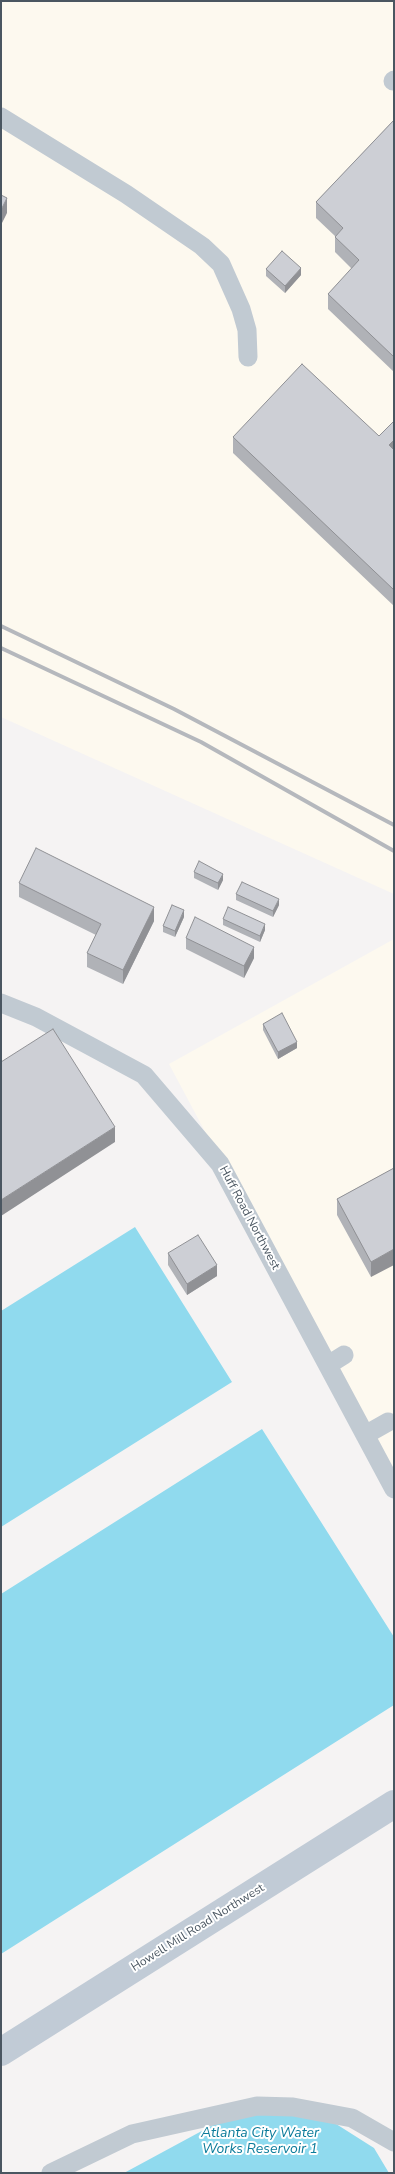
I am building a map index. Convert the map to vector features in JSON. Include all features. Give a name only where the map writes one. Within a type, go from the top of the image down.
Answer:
[{"type":"main road","name":"Howell Mill Road Northwest","points":[[1,2052],[394,1804]]},
{"type":"lane","points":[[1,117],[126,194],[202,246],[221,264],[241,309],[247,330],[248,357]]},
{"type":"lane","name":"Huff Road Northwest","points":[[1,1003],[36,1018],[144,1075],[220,1164],[394,1489]]},
{"type":"lane","points":[[328,1365],[344,1355]]},
{"type":"lane","points":[[365,1435],[388,1422]]},
{"type":"lane","points":[[51,2173],[132,2134],[257,2106],[293,2107],[352,2118],[394,2142]]},
{"type":"shaded area","points":[[1,1],[394,1],[394,894],[1,717]]},
{"type":"shaded area","points":[[394,939],[394,1486],[169,1064]]},
{"type":"water","points":[[135,1227],[232,1382],[1,1527],[1,1311]]},
{"type":"water","points":[[262,1429],[394,1637],[394,1705],[1,1954],[1,1594]]},
{"type":"water","name":"Atlanta City Water Works Reservoir 1","points":[[284,2111],[333,2122],[374,2148],[389,2173],[124,2173],[235,2113]]},
{"type":"building","points":[[394,120],[394,357],[328,294],[359,260],[335,237],[343,228],[316,202]]},
{"type":"building","points":[[1,195],[7,198],[1,210]]},
{"type":"building","points":[[282,251],[301,268],[285,286],[266,269]]},
{"type":"building","points":[[302,364],[379,436],[394,421],[394,440],[389,445],[394,450],[394,590],[233,437]]},
{"type":"building","points":[[36,848],[154,907],[123,970],[87,953],[101,924],[19,883]]},
{"type":"building","points":[[199,861],[223,874],[218,883],[194,872]]},
{"type":"building","points":[[242,882],[279,899],[273,911],[236,894]]},
{"type":"building","points":[[172,905],[184,910],[175,931],[163,926]]},
{"type":"building","points":[[228,907],[265,924],[260,936],[223,919]]},
{"type":"building","points":[[195,917],[254,947],[244,966],[186,938]]},
{"type":"building","points":[[282,1013],[297,1042],[278,1052],[263,1024]]},
{"type":"building","points":[[53,1029],[115,1127],[1,1200],[1,1062]]},
{"type":"building","points":[[394,1168],[394,1249],[371,1262],[337,1199]]},
{"type":"building","points":[[198,1235],[217,1265],[187,1284],[168,1253]]},
{"type":"railway","points":[[1,626],[174,709],[394,825]]},
{"type":"railway","points":[[1,648],[201,742],[394,851]]}]
